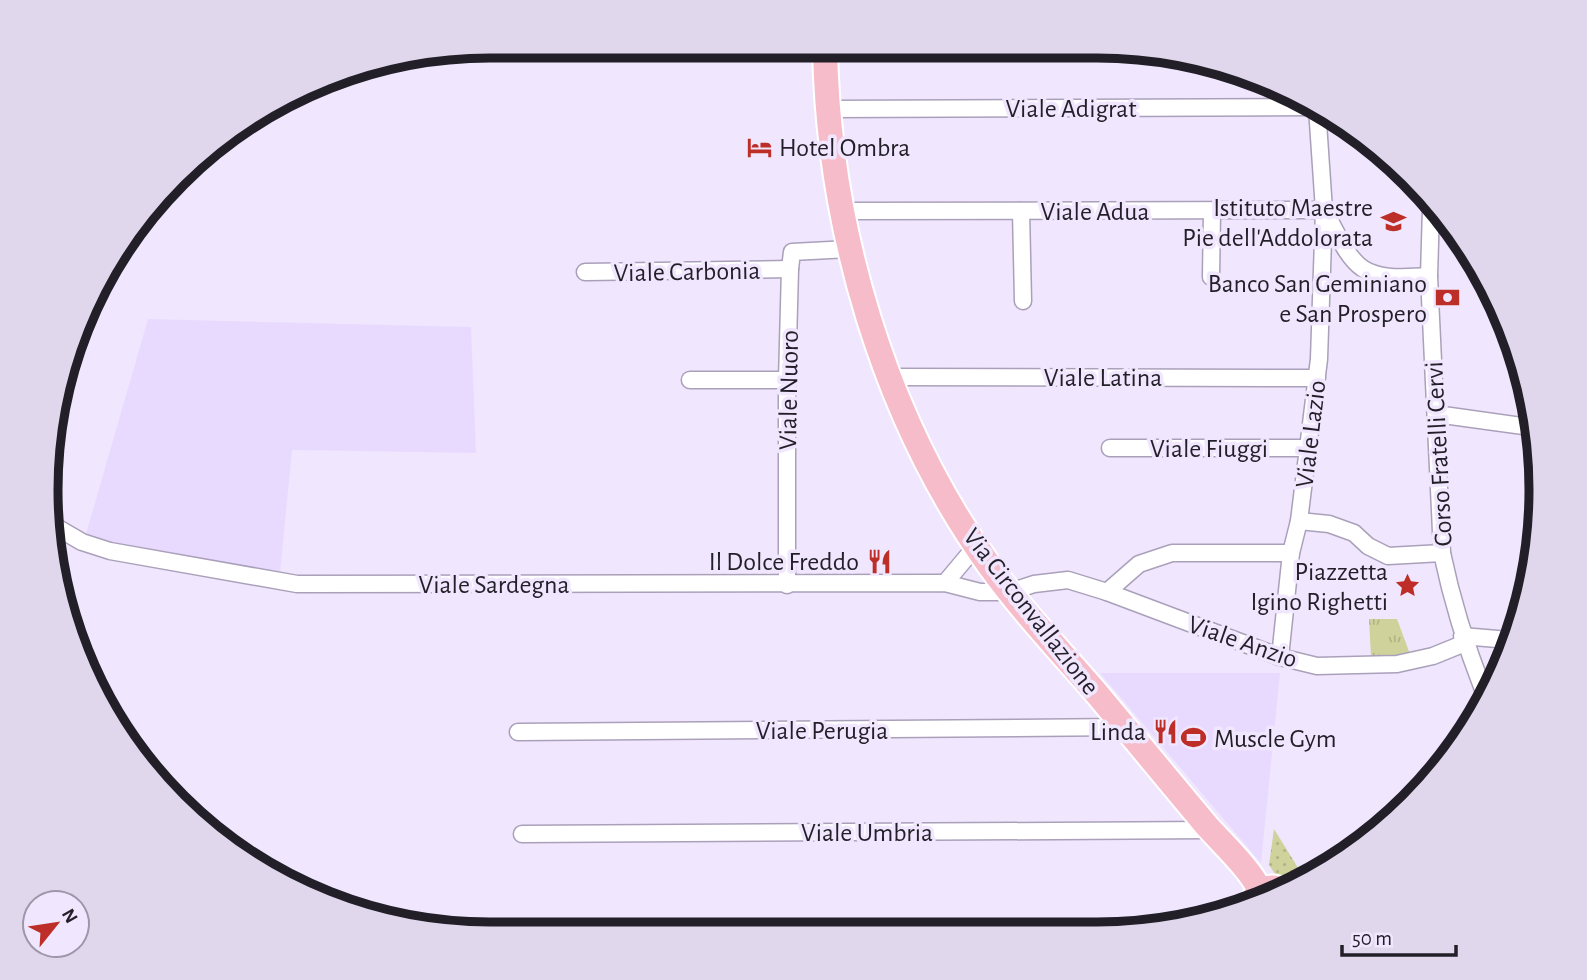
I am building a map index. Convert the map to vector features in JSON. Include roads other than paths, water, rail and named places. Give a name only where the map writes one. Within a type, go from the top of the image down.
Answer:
[{"type":"main road","name":"Via Circonvallazione","points":[[825,58],[828,109],[841,211],[849,249],[865,308],[889,377],[921,449],[976,546],[1010,592],[1211,830],[1252,893]]},
{"type":"street","name":"Viale Adigrat","points":[[828,109],[1297,107]]},
{"type":"street","name":"Viale Lazio","points":[[1280,657],[1291,553],[1299,521],[1317,378],[1324,210],[1317,118]]},
{"type":"street","name":"Viale Lazio","points":[[1324,210],[1342,245],[1357,265],[1373,274],[1393,278],[1429,276]]},
{"type":"street","name":"Viale Adua","points":[[841,211],[1324,210]]},
{"type":"street","name":"Viale Adua","points":[[1021,211],[1023,301]]},
{"type":"street","points":[[1211,277],[1212,211]]},
{"type":"street","name":"Corso Fratelli Cervi","points":[[1431,216],[1429,276],[1443,553],[1463,640],[1482,687]]},
{"type":"street","points":[[789,269],[792,253],[849,249]]},
{"type":"street","name":"Viale Carbonia","points":[[584,272],[789,269]]},
{"type":"street","name":"Viale Nuoro","points":[[787,585],[789,269]]},
{"type":"street","name":"Viale Latina","points":[[889,377],[1317,378]]},
{"type":"street","points":[[690,380],[787,380]]},
{"type":"street","points":[[1436,414],[1525,426]]},
{"type":"street","name":"Viale Fiuggi","points":[[1110,448],[1308,447]]},
{"type":"street","points":[[1299,521],[1342,528],[1388,556],[1443,553]]},
{"type":"street","name":"Viale Sardegna","points":[[60,529],[82,542],[110,551],[297,584],[945,583],[980,592],[1010,592]]},
{"type":"street","points":[[945,583],[976,546]]},
{"type":"street","points":[[1107,592],[1139,564],[1172,553],[1291,553]]},
{"type":"street","name":"Viale Anzio","points":[[1010,592],[1034,584],[1068,580],[1280,657],[1317,666],[1397,664],[1433,656],[1463,640]]},
{"type":"street","points":[[1463,640],[1502,640]]},
{"type":"street","name":"Viale Perugia","points":[[518,732],[1125,727]]},
{"type":"street","name":"Viale Umbria","points":[[522,834],[1211,830]]},
{"type":"place","name":"Hotel Ombra","points":[[759,147]]},
{"type":"place","name":"Istituto Maestre Pie dell'Addolorata","points":[[1393,222]]},
{"type":"place","name":"Banco San Geminiano e San Prospero","points":[[1447,298]]},
{"type":"place","name":"Il Dolce Freddo","points":[[879,561]]},
{"type":"place","name":"Piazzetta Igino Righetti","points":[[1408,586]]},
{"type":"place","name":"Linda","points":[[1166,731]]},
{"type":"place","name":"Muscle Gym","points":[[1194,738]]}]
